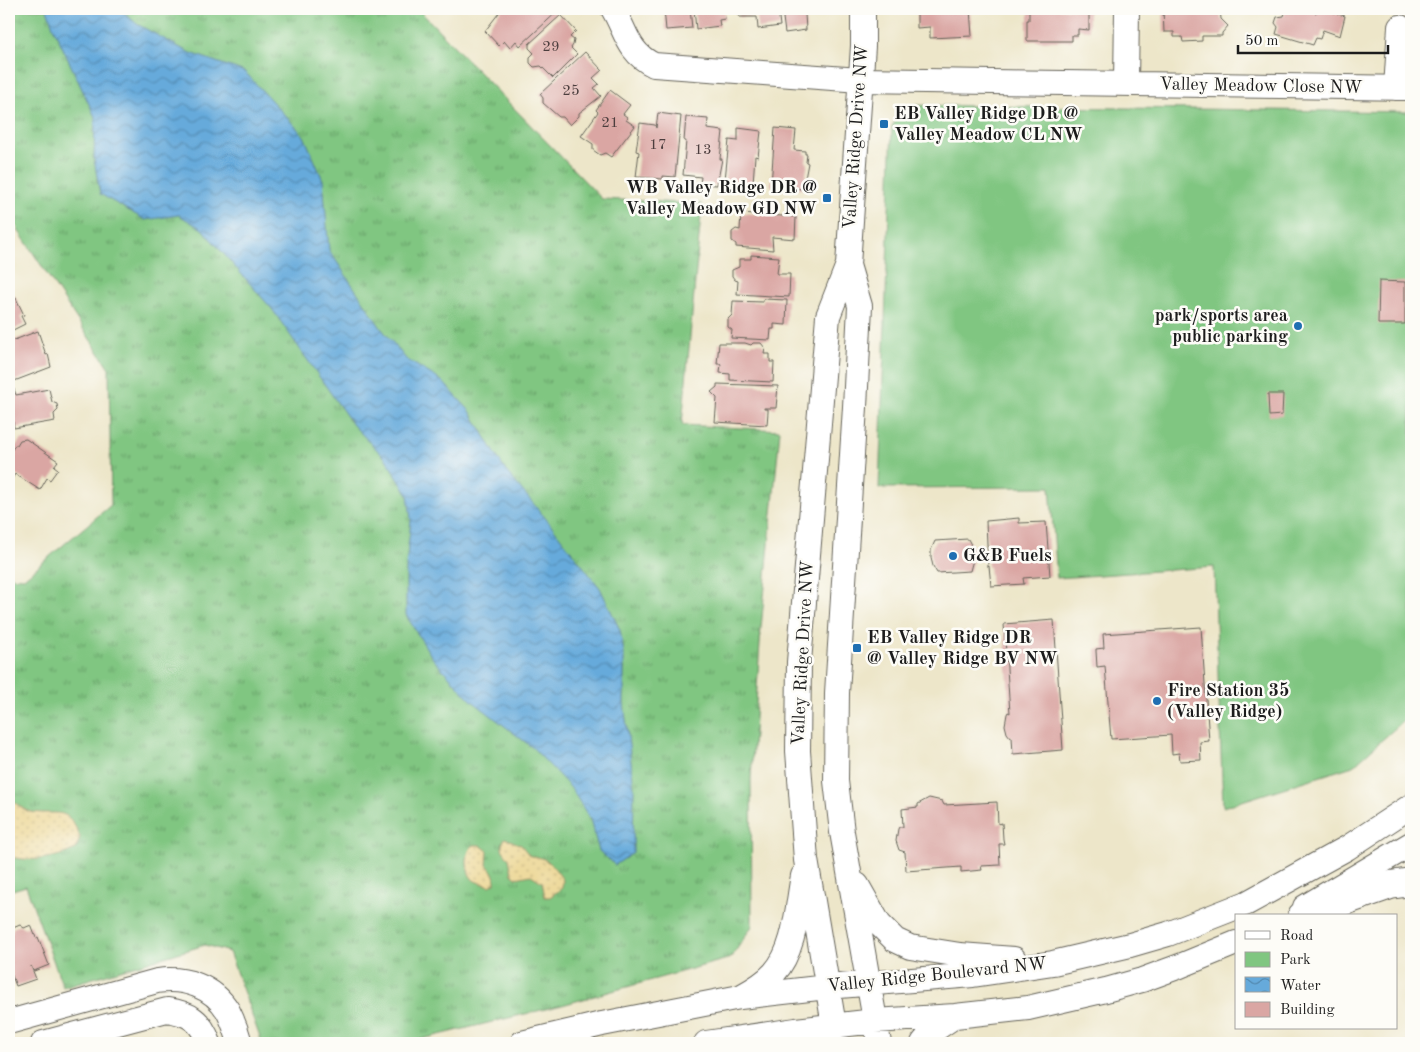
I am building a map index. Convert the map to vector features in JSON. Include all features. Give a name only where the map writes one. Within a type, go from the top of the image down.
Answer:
[{"type":"highway","points":[[1308,914],[1390,884],[1411,882]]},
{"type":"street","name":"Valley Meadow Close NW","points":[[613,9],[620,21],[625,38],[632,48],[643,60],[654,65],[860,80],[1404,88],[1400,28]]},
{"type":"street","name":"Valley Ridge Drive NW","points":[[836,1035],[806,860],[798,751],[799,662],[828,316],[848,265],[863,9]]},
{"type":"street","points":[[1126,84],[1127,9]]},
{"type":"street","name":"Valley Ridge Drive NW","points":[[848,265],[860,306],[837,693],[837,800],[877,1032]]},
{"type":"street","name":"Valley Ridge Boulevard NW","points":[[522,1043],[602,1024],[740,997],[973,974],[1053,963],[1130,945],[1168,934],[1247,903],[1347,848],[1411,806]]},
{"type":"street","points":[[1293,914],[1411,844]]},
{"type":"street","points":[[740,997],[757,987],[774,973],[786,952],[792,936],[806,860]]},
{"type":"street","points":[[848,870],[879,924],[896,940],[910,946],[960,955],[1053,963]]},
{"type":"street","points":[[717,1042],[877,1032],[955,1016],[1028,1008],[1106,990],[1180,966],[1235,943]]},
{"type":"street","points":[[9,1022],[157,981],[175,979],[199,986],[212,994],[226,1008],[240,1043]]},
{"type":"street","points":[[186,1014],[199,986]]},
{"type":"street","points":[[43,1043],[167,1010],[186,1014],[200,1025],[209,1043]]},
{"type":"street","points":[[923,1043],[934,1030],[955,1016]]},
{"type":"green space","points":[[9,9],[418,9],[602,199],[702,204],[682,425],[780,430],[761,628],[751,778],[752,926],[731,958],[562,1005],[406,1043],[262,1043],[229,952],[205,945],[63,987],[26,886],[9,891],[9,577],[24,578],[111,505],[109,368],[20,233],[9,211]]},
{"type":"green space","points":[[907,105],[1411,112],[1411,714],[1353,766],[1223,807],[1214,567],[1057,578],[1050,487],[879,488],[892,126]]},
{"type":"sand","points":[[9,797],[29,811],[56,813],[66,816],[71,820],[80,837],[76,849],[43,859],[9,857]]},
{"type":"sand","points":[[505,838],[521,845],[530,856],[536,856],[550,863],[563,880],[562,888],[550,897],[545,897],[542,882],[531,875],[516,878],[512,873],[509,859],[502,849]]},
{"type":"sand","points":[[474,845],[480,845],[488,851],[487,865],[493,873],[495,880],[495,883],[490,886],[475,881],[469,874],[467,857]]},
{"type":"water","points":[[47,9],[120,9],[137,24],[188,52],[245,72],[304,136],[323,180],[329,250],[381,328],[406,359],[442,381],[470,411],[505,470],[600,588],[620,630],[624,653],[624,703],[634,787],[633,853],[615,865],[599,851],[590,819],[571,788],[533,748],[471,700],[433,659],[406,615],[406,566],[411,520],[408,495],[386,459],[353,425],[272,309],[202,229],[179,215],[145,220],[100,194],[94,159],[95,117],[53,27]]},
{"type":"building","points":[[502,9],[560,9],[520,46],[516,41],[510,48],[504,41],[499,46],[485,31]]},
{"type":"building","points":[[664,9],[690,9],[692,28],[666,30]]},
{"type":"building","points":[[694,9],[731,9],[731,11],[724,11],[725,19],[719,20],[720,26],[696,29]]},
{"type":"building","points":[[738,9],[778,9],[780,26],[758,29],[757,17],[739,17]]},
{"type":"building","points":[[812,9],[809,14],[805,14],[806,30],[785,33],[782,10]]},
{"type":"building","points":[[917,9],[970,9],[972,36],[930,38],[930,27],[917,28]]},
{"type":"building","points":[[1029,9],[1089,9],[1089,30],[1078,29],[1078,35],[1072,35],[1072,41],[1027,41]]},
{"type":"building","points":[[1220,9],[1221,19],[1228,26],[1222,33],[1222,36],[1202,36],[1202,41],[1183,42],[1182,37],[1174,37],[1174,32],[1164,32],[1163,10]]},
{"type":"building","points":[[1286,9],[1303,9],[1316,13],[1317,9],[1321,9],[1345,16],[1340,36],[1323,30],[1320,39],[1316,38],[1313,45],[1276,34],[1278,27],[1275,23],[1277,17],[1284,16]]},
{"type":"building","points":[[561,15],[576,31],[570,37],[574,40],[571,48],[577,54],[553,78],[541,66],[534,67],[530,63],[530,57],[534,53],[529,48],[529,44]]},
{"type":"building","points":[[585,52],[602,70],[593,78],[599,84],[594,88],[601,96],[579,113],[579,116],[570,125],[563,117],[559,117],[543,103],[543,98],[540,94]]},
{"type":"building","points":[[610,90],[630,105],[623,114],[627,117],[626,120],[635,126],[611,157],[605,153],[600,155],[593,150],[593,144],[581,136],[598,112],[596,110]]},
{"type":"building","points":[[658,113],[681,116],[675,177],[663,176],[663,179],[636,177],[639,152],[636,151],[640,123],[655,125],[656,128]]},
{"type":"building","points":[[686,117],[708,119],[707,129],[723,131],[720,159],[722,159],[717,185],[700,184],[701,177],[683,175]]},
{"type":"building","points":[[738,128],[761,131],[758,157],[755,156],[753,183],[751,183],[749,189],[743,188],[741,182],[725,180],[729,140],[738,141]]},
{"type":"building","points":[[775,128],[796,130],[794,150],[805,151],[805,154],[807,154],[806,162],[808,163],[803,189],[771,186]]},
{"type":"building","points":[[741,213],[796,217],[795,239],[772,237],[773,250],[736,247],[736,244],[732,241],[732,232],[736,229],[740,230]]},
{"type":"building","points":[[751,255],[779,257],[777,274],[790,274],[789,297],[737,294],[738,281],[732,276],[732,270],[739,267],[739,259],[751,259]]},
{"type":"building","points":[[1379,281],[1405,282],[1405,324],[1378,324]]},
{"type":"building","points":[[9,290],[12,297],[15,296],[24,315],[21,316],[25,324],[9,332]]},
{"type":"building","points":[[763,299],[787,300],[786,325],[774,324],[774,329],[771,329],[770,340],[731,338],[732,330],[728,327],[728,319],[732,315],[733,301],[763,302]]},
{"type":"building","points":[[38,331],[46,355],[48,354],[51,367],[9,383],[9,342]]},
{"type":"building","points":[[719,343],[745,343],[751,345],[753,343],[761,343],[765,348],[764,354],[770,354],[770,362],[774,362],[773,382],[730,380],[730,374],[720,373],[721,364],[717,364]]},
{"type":"building","points":[[717,384],[778,386],[776,408],[764,408],[768,409],[767,425],[715,422],[717,398],[711,392],[717,387]]},
{"type":"building","points":[[14,389],[16,395],[49,389],[52,402],[57,404],[58,410],[54,414],[55,421],[14,428],[12,413],[9,414],[9,390]]},
{"type":"building","points":[[1268,394],[1283,394],[1282,415],[1269,416]]},
{"type":"building","points":[[26,439],[58,461],[54,466],[58,469],[50,480],[47,478],[40,490],[15,474],[12,479],[9,477],[9,449],[11,451],[20,440]]},
{"type":"building","points":[[1019,518],[1019,523],[1046,522],[1050,576],[1023,578],[1024,584],[991,586],[988,567],[986,521]]},
{"type":"building","name":"G&B Fuels","points":[[968,539],[974,556],[970,571],[937,573],[931,558],[931,550],[935,541]]},
{"type":"building","points":[[1054,620],[1063,750],[1013,754],[1012,737],[1007,733],[1005,725],[1007,714],[1008,712],[1010,713],[1004,624]]},
{"type":"building","name":"Fire Station 35 (Valley Ridge)","points":[[1201,627],[1209,741],[1200,742],[1201,760],[1180,761],[1179,753],[1172,754],[1171,735],[1111,739],[1105,666],[1097,667],[1096,649],[1104,648],[1103,634]]},
{"type":"building","points":[[929,798],[942,801],[944,805],[997,802],[998,824],[1002,823],[1004,844],[999,844],[1000,865],[981,866],[982,870],[961,872],[961,867],[906,871],[905,852],[899,850],[896,841],[899,827],[903,827],[902,809],[918,807],[918,804]]},
{"type":"building","points":[[20,925],[24,928],[31,925],[49,965],[34,971],[31,966],[36,979],[16,986],[9,968],[9,934],[12,933],[13,928]]},
{"type":"place","name":"EB Valley Ridge DR @ Valley Meadow CL NW","points":[[884,124]]},
{"type":"place","name":"WB Valley Ridge DR @ Valley Meadow GD NW","points":[[827,198]]},
{"type":"place","name":"park/sports area public parking","points":[[1298,326]]},
{"type":"place","name":"G&B Fuels","points":[[953,556]]},
{"type":"place","name":"EB Valley Ridge DR @ Valley Ridge BV NW","points":[[857,648]]},
{"type":"place","name":"Fire Station 35 (Valley Ridge)","points":[[1157,701]]}]
